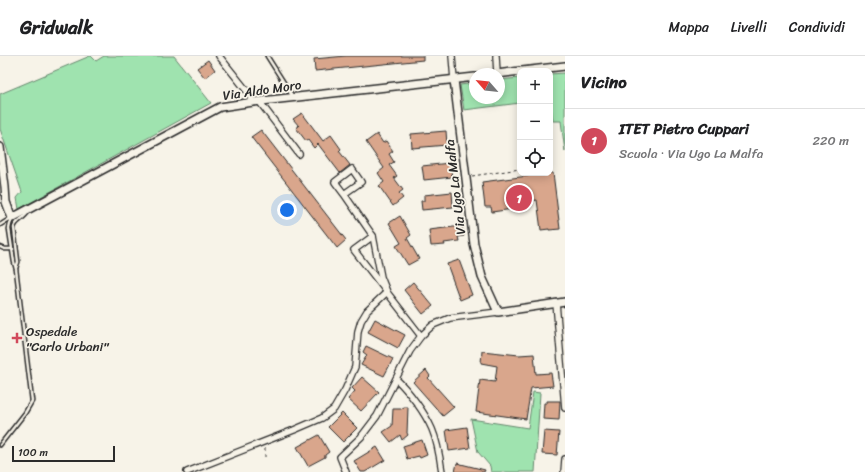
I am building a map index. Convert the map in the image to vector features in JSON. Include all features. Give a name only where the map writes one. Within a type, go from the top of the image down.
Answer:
[{"type":"street","points":[[219,56],[299,154]]},
{"type":"street","name":"Via Ugo La Malfa","points":[[452,56],[474,244],[482,278],[498,312]]},
{"type":"street","points":[[496,56],[497,68]]},
{"type":"street","points":[[547,68],[565,66]]},
{"type":"street","points":[[505,73],[517,72]]},
{"type":"street","name":"Via Aldo Moro","points":[[0,147],[6,202],[12,218],[220,108],[256,101],[469,78]]},
{"type":"street","points":[[344,194],[361,182],[352,169],[335,182],[373,236],[381,277],[387,292]]},
{"type":"street","points":[[373,236],[354,250],[421,336]]},
{"type":"street","points":[[187,472],[322,418],[334,409],[345,390],[355,367],[358,331],[361,322],[367,311],[387,292]]},
{"type":"street","points":[[346,472],[340,458],[361,437],[377,416],[410,351],[421,336],[433,326],[450,318],[565,302]]},
{"type":"street","points":[[556,303],[565,408]]},
{"type":"street","points":[[396,379],[404,386],[421,410],[432,430],[439,452],[442,472]]},
{"type":"street","points":[[564,472],[565,459]]},
{"type":"lane","points":[[267,56],[294,97]]},
{"type":"lane","name":"Via Aldo Moro","points":[[16,269],[18,262],[14,225],[25,216],[29,209]]},
{"type":"lane","points":[[0,225],[12,218]]},
{"type":"lane","name":"Via Aldo Moro","points":[[0,445],[26,413],[32,402],[16,269],[9,229],[12,218]]},
{"type":"lane","points":[[0,246],[5,249],[16,248]]},
{"type":"path","points":[[466,176],[517,169]]},
{"type":"path","points":[[264,441],[266,458]]},
{"type":"green space","points":[[90,56],[96,61],[104,56],[174,56],[211,103],[19,209],[17,198],[22,192],[0,129],[0,94]]},
{"type":"green space","points":[[565,73],[565,152],[561,121],[553,121],[553,74]]},
{"type":"green space","points":[[517,78],[517,103],[464,110],[460,85],[469,84],[469,104],[505,104],[505,79]]},
{"type":"green space","points":[[533,392],[540,393],[535,472],[491,472],[490,466],[478,452],[471,419],[528,428]]},
{"type":"building","points":[[346,56],[423,56],[423,60],[315,71],[314,59]]},
{"type":"building","points":[[208,60],[215,70],[205,78],[197,68]]},
{"type":"building","points":[[302,113],[323,141],[331,135],[341,149],[339,151],[350,165],[340,173],[318,144],[314,148],[308,140],[306,141],[296,128],[299,126],[293,119]]},
{"type":"building","points":[[261,130],[346,240],[337,248],[251,137]]},
{"type":"building","points":[[446,131],[447,145],[412,148],[411,134]]},
{"type":"building","points":[[377,134],[383,143],[386,141],[393,151],[389,154],[394,162],[389,165],[397,176],[394,178],[403,190],[399,193],[403,198],[393,206],[379,186],[384,182],[378,173],[384,168],[366,142]]},
{"type":"building","points":[[450,163],[452,177],[424,180],[422,166]]},
{"type":"building","points":[[553,173],[560,229],[541,230],[537,200],[525,202],[526,207],[492,212],[491,207],[485,207],[482,182],[528,176],[553,176]]},
{"type":"building","points":[[452,192],[453,207],[422,210],[421,201],[424,201],[424,195]]},
{"type":"building","points":[[400,216],[411,235],[407,238],[419,259],[408,265],[396,246],[401,243],[389,223]]},
{"type":"building","points":[[462,226],[464,236],[458,237],[459,241],[444,243],[445,245],[431,246],[429,230]]},
{"type":"building","points":[[459,260],[472,295],[460,300],[447,264]]},
{"type":"building","points":[[413,282],[433,306],[423,314],[404,290]]},
{"type":"building","points":[[375,319],[405,335],[398,348],[368,332]]},
{"type":"building","points":[[366,346],[393,359],[384,376],[361,365],[367,355],[363,352]]},
{"type":"building","points":[[482,351],[519,355],[534,354],[536,374],[551,373],[553,386],[531,388],[526,419],[476,412],[480,380],[495,382],[497,366],[481,363]]},
{"type":"building","points":[[426,370],[430,376],[428,378],[454,407],[443,416],[413,382]]},
{"type":"building","points":[[362,377],[379,392],[361,411],[348,399],[355,391],[352,388]]},
{"type":"building","points":[[547,401],[560,401],[559,420],[543,419],[544,403],[547,403]]},
{"type":"building","points":[[408,407],[408,435],[402,440],[400,435],[391,442],[383,432],[392,426],[393,409],[401,409]]},
{"type":"building","points":[[342,413],[357,428],[343,442],[328,427]]},
{"type":"building","points":[[467,427],[470,448],[449,451],[446,430]]},
{"type":"building","points":[[544,431],[559,432],[557,455],[542,454]]},
{"type":"building","points":[[319,435],[329,452],[325,455],[325,457],[308,466],[297,447]]},
{"type":"building","points":[[422,440],[427,455],[420,458],[419,456],[407,459],[403,446]]},
{"type":"building","points":[[377,447],[385,460],[365,472],[361,472],[354,461]]},
{"type":"building","points":[[457,463],[485,470],[484,472],[455,472]]},
{"type":"place","name":"ITET Pietro Cuppari","points":[[519,198]]},
{"type":"place","name":"Ospedale \"Carlo Urbani\"","points":[[17,338]]}]
